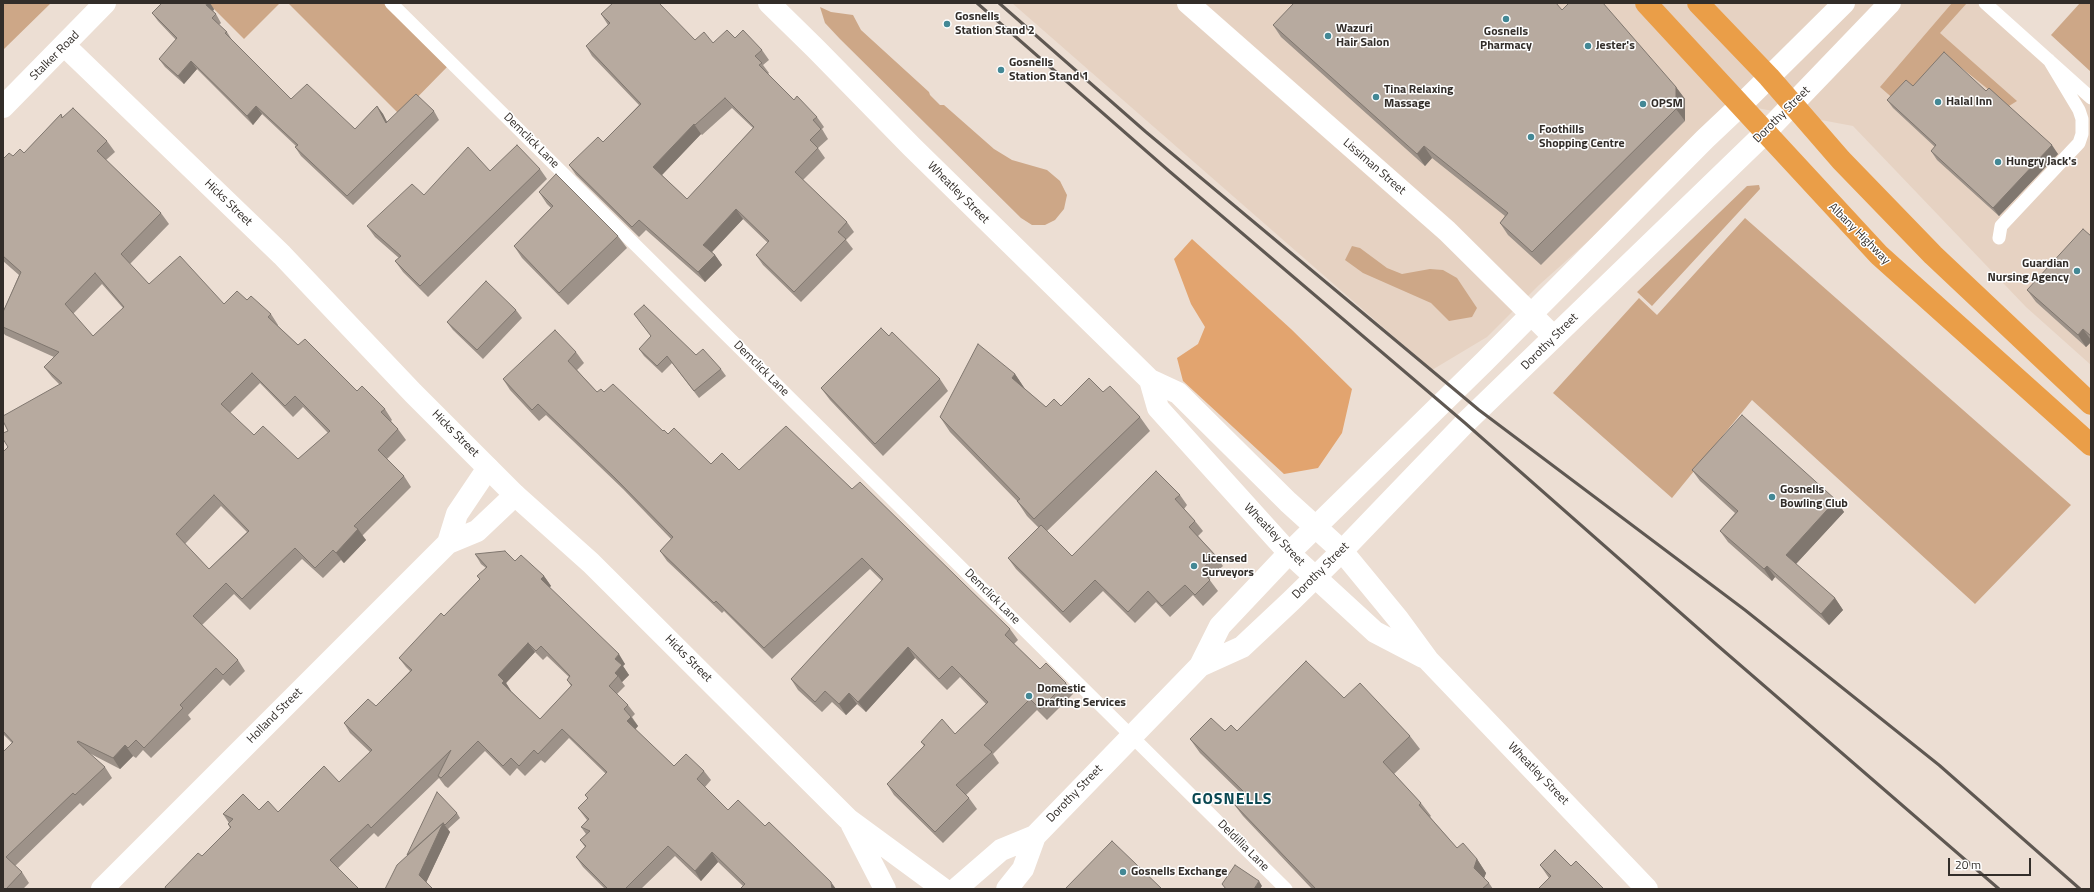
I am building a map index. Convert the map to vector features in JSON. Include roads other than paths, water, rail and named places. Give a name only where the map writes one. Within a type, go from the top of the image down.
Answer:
[{"type":"highway","name":"Albany Highway","points":[[1646,3],[1741,105],[1765,134],[1879,255],[2091,445]]},
{"type":"highway","points":[[1698,3],[1769,77],[1841,160],[1934,255],[2091,404]]},
{"type":"main road","name":"Stalker Road","points":[[3,108],[106,3]]},
{"type":"main road","name":"Wheatley Street","points":[[769,3],[917,153],[1150,380],[1178,393],[1288,502],[1342,551],[1398,619],[1428,660],[1648,889]]},
{"type":"main road","name":"Lissiman Street","points":[[1188,3],[1447,231],[1554,337]]},
{"type":"main road","name":"Dorothy Street","points":[[949,889],[1002,850],[1035,836],[1200,666],[1220,626],[1289,553],[1532,315],[1705,140],[1844,3]]},
{"type":"main road","name":"Dorothy Street","points":[[1200,666],[1242,647],[1342,551],[1464,423],[1765,134],[1890,3]]},
{"type":"main road","name":"Hicks Street","points":[[65,46],[282,254],[413,393],[514,495],[590,563],[848,819],[949,889]]},
{"type":"main road","name":"Wheatley Street","points":[[1150,380],[1158,408],[1289,553],[1375,632],[1428,660]]},
{"type":"main road","name":"Holland Street","points":[[448,543],[457,514],[488,468]]},
{"type":"main road","name":"Holland Street","points":[[102,889],[448,543],[477,531],[514,495]]},
{"type":"main road","name":"Hicks Street","points":[[848,819],[885,889]]},
{"type":"main road","name":"Dorothy Street","points":[[1007,889],[1023,869],[1035,836]]},
{"type":"lane","name":"Demclick Lane","points":[[391,3],[1132,735]]},
{"type":"lane","points":[[1984,3],[2091,98]]},
{"type":"lane","points":[[1999,238],[2001,226],[2079,143],[2082,134],[2082,119],[2079,110],[2049,60]]},
{"type":"lane","name":"Deldillia Lane","points":[[1132,735],[1286,889]]},
{"type":"railway","points":[[977,3],[1169,171],[1465,423],[1717,645],[1999,889]]},
{"type":"railway","points":[[999,3],[1146,132],[1479,410],[1745,610],[1939,765],[2080,889]]},
{"type":"place","name":"Gosnells Pharmacy","points":[[1506,19]]},
{"type":"place","name":"Gosnells Station Stand 2","points":[[947,24]]},
{"type":"place","name":"Wazuri Hair Salon","points":[[1328,36]]},
{"type":"place","name":"Jester's","points":[[1588,46]]},
{"type":"place","name":"Gosnells Station Stand 1","points":[[1001,70]]},
{"type":"place","name":"Tina Relaxing Massage","points":[[1376,97]]},
{"type":"place","name":"Halal Inn","points":[[1938,102]]},
{"type":"place","name":"OPSM","points":[[1643,104]]},
{"type":"place","name":"Foothills Shopping Centre","points":[[1531,137]]},
{"type":"place","name":"Hungry Jack's","points":[[1998,162]]},
{"type":"place","name":"Guardian Nursing Agency","points":[[2077,271]]},
{"type":"place","name":"Gosnells Bowling Club","points":[[1772,497]]},
{"type":"place","name":"Licensed Surveyors","points":[[1194,566]]},
{"type":"place","name":"Domestic Drafting Services","points":[[1029,696]]},
{"type":"place","name":"Gosnells Exchange","points":[[1123,872]]},
{"type":"district","name":"GOSNELLS","points":[[1232,800]]}]
